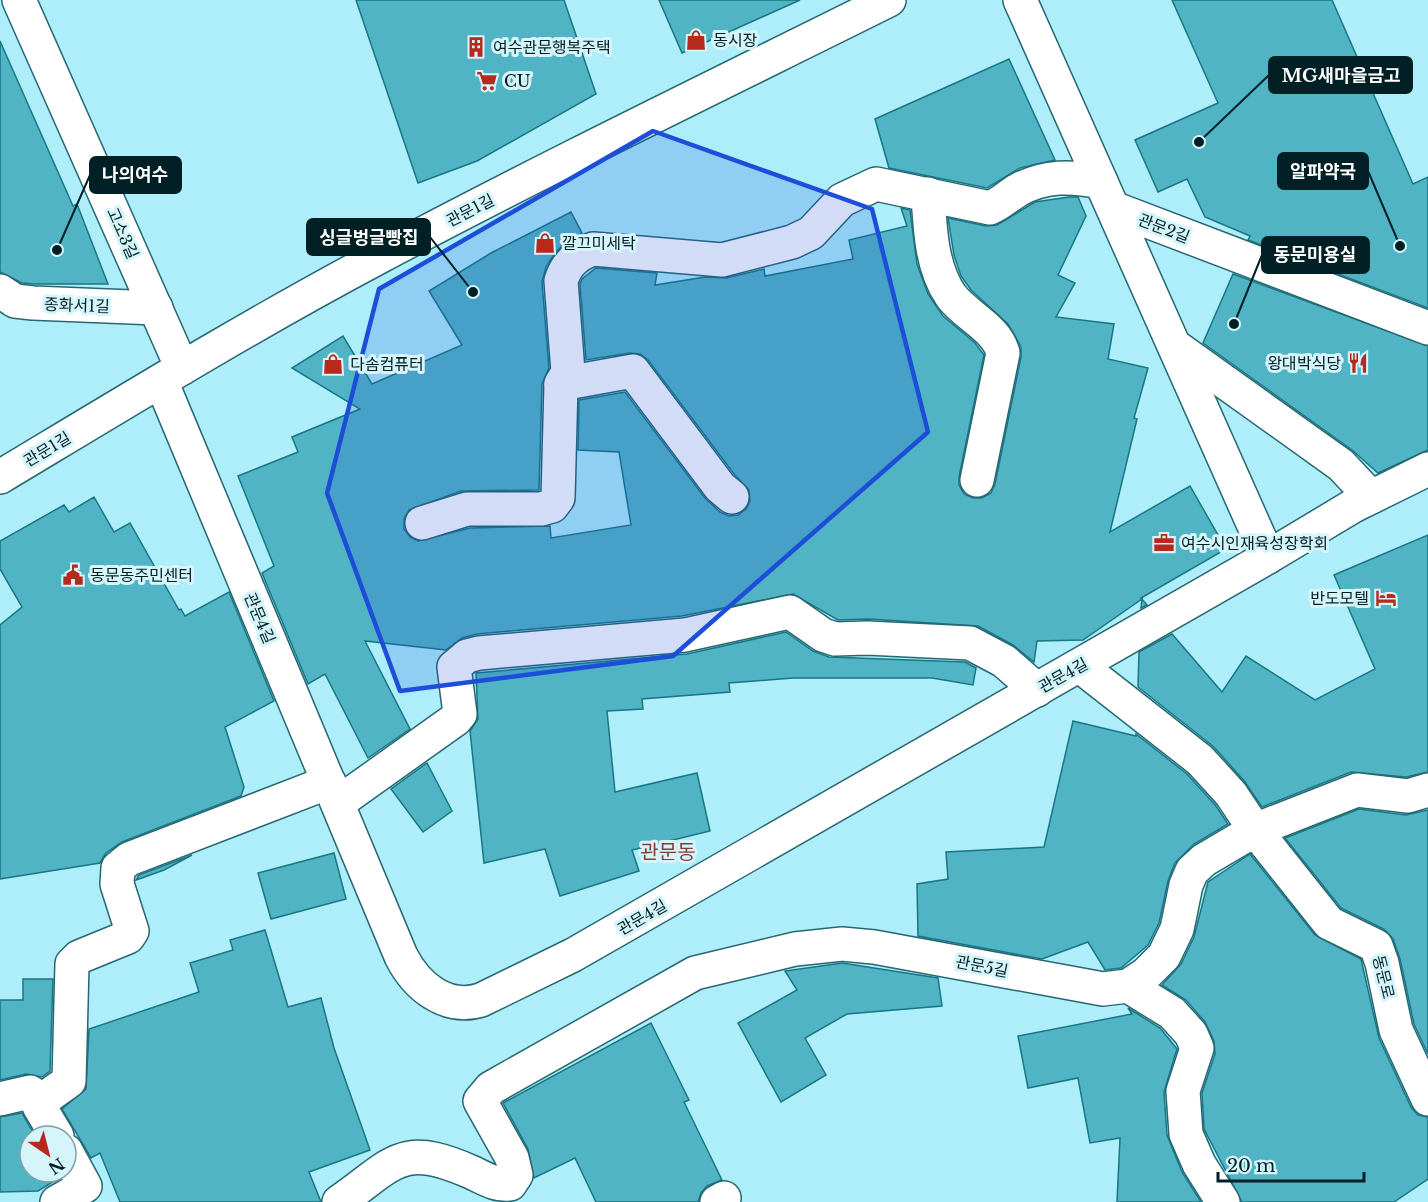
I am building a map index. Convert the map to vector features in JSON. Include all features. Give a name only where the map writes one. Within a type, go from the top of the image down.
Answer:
[{"type":"street","name":"고소3길","points":[[19,0],[156,308],[172,374]]},
{"type":"street","name":"관문1길","points":[[0,477],[172,374],[387,253],[590,147],[889,0]]},
{"type":"street","points":[[1020,0],[1268,557]]},
{"type":"street","name":"관문2길","points":[[422,523],[467,509],[541,509],[552,506],[558,498],[561,384],[568,372],[561,281],[565,268],[584,252],[593,249],[722,260],[792,242],[811,233],[842,200],[876,184],[990,208],[1022,188],[1048,177],[1073,177],[1107,195],[1428,328]]},
{"type":"street","points":[[928,194],[932,246],[944,284],[952,297],[997,339],[1004,353],[977,480]]},
{"type":"street","name":"종화서1길","points":[[0,291],[15,301],[33,303],[156,308]]},
{"type":"street","points":[[1175,346],[1341,465],[1371,497]]},
{"type":"street","points":[[561,384],[633,371],[720,488],[732,497]]},
{"type":"street","name":"관문4길","points":[[172,374],[333,793],[405,964],[432,992],[444,1000],[464,1005],[481,1000],[600,940],[1371,497],[1428,469]]},
{"type":"street","points":[[49,1124],[40,1109],[43,1100],[69,1081],[72,964],[79,957],[128,937],[132,931],[117,884],[117,871],[122,863],[333,793],[456,719],[460,714],[454,667],[467,656],[479,653],[685,635],[790,612],[823,635],[835,639],[867,638],[970,643],[1004,661],[1037,690]]},
{"type":"street","points":[[1080,666],[1200,760],[1231,794],[1255,830]]},
{"type":"street","points":[[1223,1202],[1199,1164],[1186,1134],[1183,1091],[1197,1048],[1191,1034],[1172,1013],[1128,986],[1146,974],[1164,956],[1177,929],[1186,885],[1192,871],[1204,860],[1255,830],[1357,790],[1408,796],[1428,790]]},
{"type":"street","name":"동문로","points":[[1255,830],[1329,923],[1376,946],[1382,963],[1396,1030],[1428,1099]]},
{"type":"street","name":"관문5길","points":[[517,1191],[516,1169],[512,1158],[480,1101],[491,1088],[695,973],[795,948],[842,944],[874,947],[1104,989],[1128,986]]},
{"type":"street","points":[[0,1099],[30,1092],[43,1100]]},
{"type":"street","points":[[339,1202],[394,1161],[415,1157],[440,1158],[499,1185],[510,1184],[517,1191]]},
{"type":"street","points":[[57,1202],[97,1193],[78,1167]]},
{"type":"highlighted area","points":[[653,131],[872,209],[928,432],[673,656],[400,691],[327,493],[379,289]]},
{"type":"building","name":"여수관문행복주택","points":[[356,0],[564,0],[596,94],[477,161],[418,183]]},
{"type":"building","points":[[659,0],[800,0],[682,53]]},
{"type":"building","points":[[1172,0],[1332,0],[1413,184],[1428,177],[1428,308],[1248,240],[1250,236],[1205,217],[1187,179],[1158,192],[1135,140],[1218,103]]},
{"type":"building","points":[[0,41],[73,206],[77,204],[108,284],[22,283],[0,272]]},
{"type":"building","points":[[1009,59],[1055,160],[1020,168],[987,188],[889,168],[875,119]]},
{"type":"building","points":[[1078,197],[1086,216],[1058,275],[1075,283],[1056,317],[1114,324],[1108,359],[1148,368],[1134,418],[1137,419],[1110,532],[1190,486],[1226,549],[1141,598],[1083,640],[1037,641],[1034,662],[1013,645],[978,626],[868,619],[838,620],[793,594],[682,616],[477,634],[462,638],[446,650],[365,641],[410,729],[368,758],[325,674],[308,684],[262,573],[274,566],[238,476],[298,452],[292,437],[360,409],[292,368],[343,336],[372,384],[462,345],[429,291],[491,253],[571,212],[582,233],[566,242],[555,253],[546,267],[542,282],[549,368],[542,384],[539,490],[461,491],[409,510],[404,519],[404,529],[410,537],[418,541],[470,528],[550,526],[551,538],[631,525],[619,452],[578,450],[579,400],[625,392],[705,498],[720,512],[729,516],[738,515],[746,509],[750,501],[749,490],[734,474],[648,360],[640,354],[630,353],[586,360],[580,284],[582,279],[596,268],[657,273],[655,285],[705,277],[726,278],[764,269],[765,276],[853,259],[849,240],[907,226],[901,208],[910,210],[917,264],[928,294],[943,316],[975,343],[984,355],[959,477],[959,485],[964,494],[973,498],[982,498],[991,493],[995,484],[1021,357],[1021,347],[1008,324],[971,290],[961,276],[954,255],[948,218],[986,226],[997,225],[1035,202]]},
{"type":"building","points":[[1233,274],[1428,346],[1428,450],[1378,473],[1352,450],[1203,343]]},
{"type":"building","points":[[94,497],[114,532],[130,523],[179,610],[181,609],[185,616],[229,592],[274,701],[225,727],[244,787],[241,796],[122,842],[106,853],[100,863],[0,879],[0,625],[22,607],[0,569],[0,541],[64,505],[69,512]]},
{"type":"building","points":[[1428,535],[1428,772],[1406,777],[1351,772],[1262,807],[1245,782],[1214,747],[1138,687],[1139,652],[1172,634],[1222,692],[1246,656],[1315,700],[1375,669],[1334,575]]},
{"type":"building","points":[[1142,599],[1147,605],[1141,608]]},
{"type":"building","points":[[786,632],[813,651],[829,657],[965,662],[976,668],[973,685],[932,678],[793,678],[729,683],[730,692],[642,699],[643,709],[607,711],[615,792],[697,773],[710,831],[632,850],[639,871],[560,896],[545,849],[484,863],[470,731],[478,719],[476,673],[687,654]]},
{"type":"building","points":[[1073,721],[1136,736],[1136,734],[1187,774],[1216,806],[1228,824],[1194,844],[1175,863],[1168,881],[1159,923],[1148,945],[1121,968],[1105,970],[1088,942],[1042,959],[918,936],[917,884],[948,879],[946,852],[1044,847]]},
{"type":"building","points":[[427,763],[452,811],[423,832],[391,789]]},
{"type":"building","points":[[1359,809],[1406,815],[1428,810],[1428,1054],[1414,1024],[1400,959],[1393,939],[1384,929],[1341,908],[1285,838]]},
{"type":"building","points":[[334,853],[346,899],[271,919],[258,873]]},
{"type":"building","points":[[1250,854],[1315,935],[1361,959],[1379,1038],[1411,1107],[1418,1115],[1428,1117],[1428,1179],[1394,1202],[1242,1202],[1204,1129],[1202,1093],[1215,1054],[1214,1041],[1205,1022],[1186,1000],[1162,985],[1181,964],[1194,937],[1208,882]]},
{"type":"building","points":[[192,855],[164,870],[136,880],[139,875]]},
{"type":"building","points":[[265,930],[288,1007],[321,998],[334,1048],[370,1150],[309,1172],[321,1202],[120,1202],[100,1153],[91,1158],[78,1136],[78,1124],[71,1124],[62,1109],[86,1089],[89,1029],[199,992],[190,963],[233,950],[230,940]]},
{"type":"building","points":[[842,963],[938,978],[942,1006],[847,1014],[805,1038],[826,1075],[781,1102],[738,1023],[797,990],[785,971]]},
{"type":"building","points":[[23,979],[53,979],[50,1071],[42,1077],[26,1074],[0,1080],[0,1000],[23,1000]]},
{"type":"building","points":[[1128,1008],[1160,1028],[1177,1049],[1164,1092],[1167,1135],[1182,1172],[1201,1202],[1117,1202],[1120,1138],[1090,1143],[1078,1078],[1028,1088],[1018,1036],[1132,1014]]},
{"type":"building","points":[[651,1023],[689,1100],[684,1102],[722,1180],[707,1186],[698,1202],[596,1202],[575,1158],[534,1178],[528,1149],[503,1103]]},
{"type":"building","points":[[22,1113],[28,1124],[18,1124],[18,1184],[49,1184],[38,1191],[0,1192],[0,1117]]},
{"type":"place","name":"동시장","points":[[696,40]]},
{"type":"place","name":"여수관문행복주택","points":[[476,47]]},
{"type":"place","name":"CU","points":[[487,81]]},
{"type":"place","name":"MG새마을금고","points":[[1199,142]]},
{"type":"place","name":"깔끄미세탁","points":[[545,243]]},
{"type":"place","name":"알파약국","points":[[1400,246]]},
{"type":"place","name":"나의여수","points":[[57,250]]},
{"type":"place","name":"싱글벙글빵집","points":[[473,292]]},
{"type":"place","name":"동문미용실","points":[[1234,324]]},
{"type":"place","name":"왕대박식당","points":[[1358,363]]},
{"type":"place","name":"다솜컴퓨터","points":[[333,364]]},
{"type":"place","name":"여수시인재육성장학회","points":[[1164,543]]},
{"type":"place","name":"동문동주민센터","points":[[73,575]]},
{"type":"place","name":"반도모텔","points":[[1386,598]]},
{"type":"district","name":"관문동","points":[[668,852]]}]
